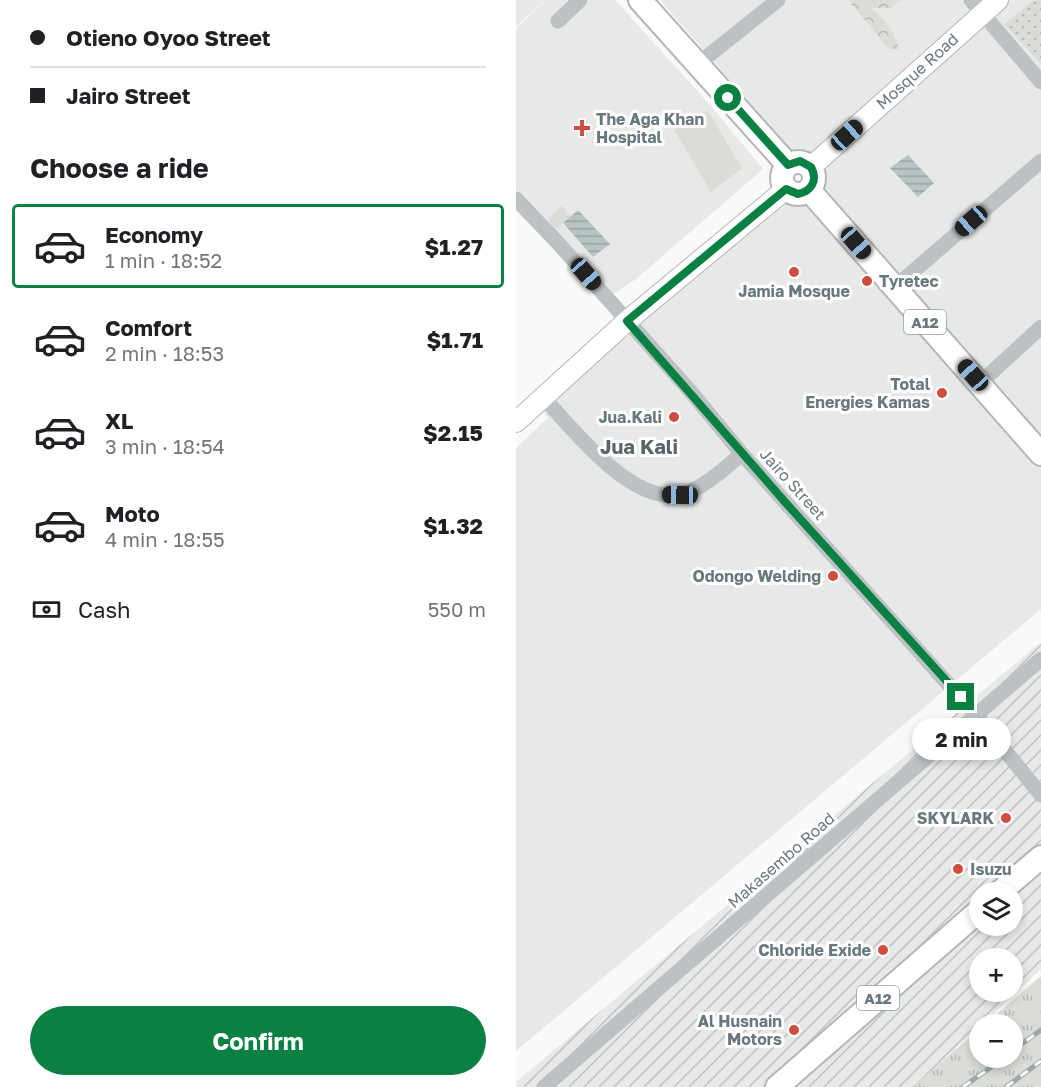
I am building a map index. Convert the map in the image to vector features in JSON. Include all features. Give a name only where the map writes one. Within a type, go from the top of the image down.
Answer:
[{"type":"highway","points":[[639,0],[788,165]]},
{"type":"highway","points":[[800,161],[811,167],[814,179],[809,190],[798,194],[786,189],[782,174],[788,165],[800,161]]},
{"type":"highway","name":"A12","points":[[809,190],[1041,454]]},
{"type":"highway","points":[[1011,882],[1041,856]]},
{"type":"highway","name":"A12","points":[[777,1087],[969,920]]},
{"type":"main road","name":"Mosque Road","points":[[811,167],[976,7],[998,0]]},
{"type":"main road","points":[[516,422],[627,321],[786,189]]},
{"type":"street","points":[[558,21],[580,0]]},
{"type":"street","points":[[698,64],[778,0]]},
{"type":"street","points":[[976,7],[1041,82]]},
{"type":"street","points":[[894,288],[1041,161]]},
{"type":"street","name":"Jairo Street","points":[[516,199],[691,392],[742,454],[976,715],[1041,795]]},
{"type":"street","points":[[980,383],[1041,327]]},
{"type":"street","points":[[543,397],[606,464],[626,479],[645,489],[664,495],[680,495],[695,489],[742,454]]},
{"type":"street","name":"Makasembo Road","points":[[544,1087],[697,958],[1041,659]]},
{"type":"shaded area","points":[[516,0],[545,0],[516,27]]},
{"type":"shaded area","points":[[546,0],[615,0],[710,105],[763,169],[636,279],[611,296],[516,191],[516,29]]},
{"type":"shaded area","points":[[660,0],[1041,0],[1041,609],[516,1051],[516,448],[548,418],[542,409],[797,180],[1028,440],[895,288],[811,173]]},
{"type":"shaded area","points":[[908,155],[934,183],[918,197],[890,168]]},
{"type":"shaded area","points":[[578,210],[610,244],[593,257],[563,223]]},
{"type":"shaded area","points":[[1041,642],[1041,969],[1023,986],[1023,948],[969,948],[969,1002],[1006,1002],[993,1014],[969,1014],[969,1036],[915,1087],[516,1087],[516,1082]]},
{"type":"green space","points":[[848,0],[901,0],[891,8],[870,8],[889,26],[899,50],[888,48]]},
{"type":"green space","points":[[1034,0],[1041,0],[1041,64],[1004,24]]},
{"type":"green space","points":[[708,111],[742,168],[711,192],[674,130]]},
{"type":"green space","points":[[562,206],[571,216],[556,229],[547,219]]},
{"type":"green space","points":[[1041,976],[1041,1087],[913,1087],[969,1038],[969,1068],[1023,1068],[1023,1014],[997,1014],[1011,1002],[1023,1002],[1023,991]]},
{"type":"railway","points":[[1023,1043],[1041,1030]]},
{"type":"railway","points":[[1006,1087],[1041,1061]]},
{"type":"railway","points":[[963,1087],[990,1068]]},
{"type":"place","name":"The Aga Khan Hospital","points":[[582,128]]},
{"type":"place","name":"Jamia Mosque","points":[[794,272]]},
{"type":"place","name":"Tyretec","points":[[867,281]]},
{"type":"place","name":"Total Energies Kamas","points":[[942,393]]},
{"type":"place","name":"Jua.Kali","points":[[674,417]]},
{"type":"place","name":"Odongo Welding","points":[[833,576]]},
{"type":"place","name":"SKYLARK","points":[[1006,818]]},
{"type":"place","name":"Isuzu","points":[[958,869]]},
{"type":"place","name":"Chloride Exide","points":[[883,950]]},
{"type":"place","name":"Al Husnain Motors","points":[[794,1030]]},
{"type":"district","name":"Jua Kali","points":[[639,446]]},
{"type":"route","points":[[728,98],[788,165],[800,161],[811,167],[813,185],[809,190],[798,194],[786,189],[627,321],[691,392],[742,454],[961,697]]}]
